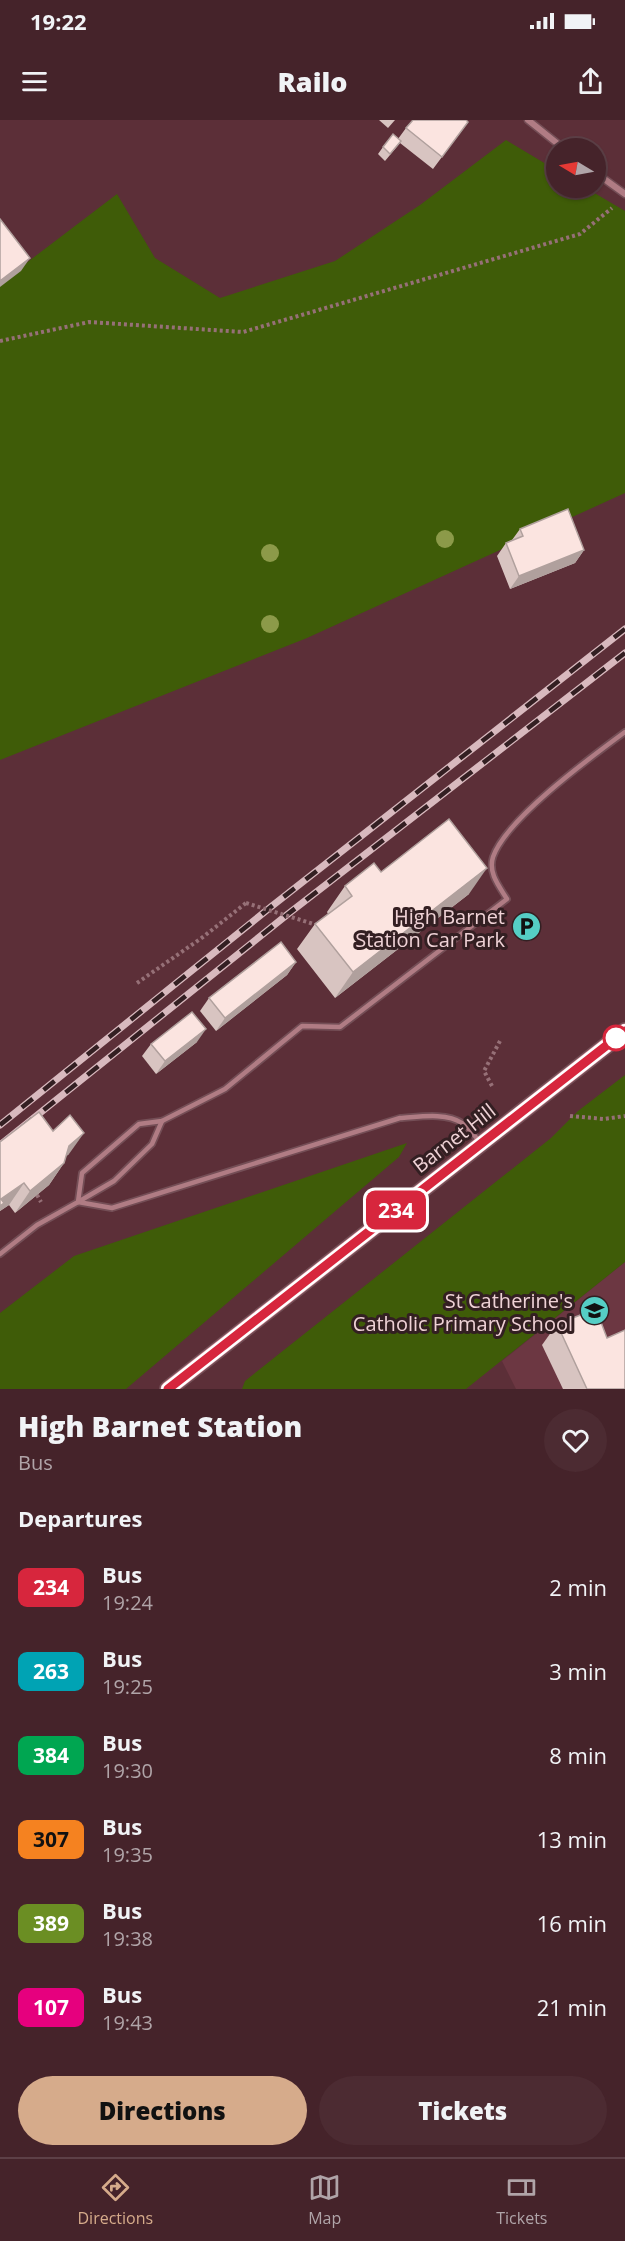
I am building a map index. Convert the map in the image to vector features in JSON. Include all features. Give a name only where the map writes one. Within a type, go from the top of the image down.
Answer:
[{"type":"main road","name":"Barnet Hill","points":[[168,1389],[625,1031]]},
{"type":"street","points":[[528,120],[550,138]]},
{"type":"street","points":[[606,180],[625,194]]},
{"type":"lane","points":[[78,1202],[82,1173],[139,1124],[162,1121],[225,1089],[302,1026],[340,1027],[507,899],[492,874],[493,857],[510,829],[554,788],[625,732]]},
{"type":"lane","points":[[78,1202],[112,1208],[400,1118],[430,1116],[461,1123],[481,1143]]},
{"type":"lane","points":[[0,1254],[37,1225],[114,1181],[152,1144],[162,1121]]},
{"type":"path","points":[[0,341],[89,322],[243,332],[580,234],[616,205]]},
{"type":"path","points":[[137,983],[203,937],[246,903],[326,928]]},
{"type":"path","points":[[492,1086],[484,1071],[500,1041]]},
{"type":"path","points":[[570,1116],[604,1119],[625,1116]]},
{"type":"shaded area","name":"St Catherine's Catholic Primary School","points":[[625,1262],[625,1389],[516,1389],[502,1361]]},
{"type":"green space","points":[[506,140],[546,164],[546,198],[603,198],[625,211],[625,493],[307,638],[0,760],[0,283],[117,194],[155,258],[220,298],[335,261],[420,205]]},
{"type":"green space","points":[[625,1075],[625,1262],[466,1389],[242,1389],[245,1381],[551,1138],[578,1111]]},
{"type":"green space","points":[[407,1143],[399,1157],[126,1389],[0,1389],[0,1313],[74,1256]]},
{"type":"building","points":[[413,120],[466,120],[468,122],[442,157],[406,128]]},
{"type":"building","points":[[393,134],[401,141],[390,154],[383,147]]},
{"type":"building","points":[[0,219],[30,258],[0,281]]},
{"type":"building","points":[[568,509],[584,550],[519,576],[506,543],[523,536],[520,529]]},
{"type":"building","points":[[449,819],[487,868],[353,972],[315,924],[352,896],[345,886],[374,863],[381,872]]},
{"type":"building","points":[[281,942],[296,962],[225,1018],[209,998]]},
{"type":"building","points":[[192,1012],[206,1029],[165,1061],[151,1044]]},
{"type":"building","points":[[39,1112],[53,1131],[70,1115],[84,1133],[69,1146],[64,1163],[30,1191],[24,1183],[1,1199],[4,1203],[0,1206],[0,1142]]},
{"type":"building","points":[[596,1309],[607,1338],[625,1330],[625,1389],[587,1389],[557,1324]]},
{"type":"railway","points":[[0,1125],[272,906],[625,629]]},
{"type":"railway","points":[[0,1145],[288,914],[625,653]]},
{"type":"bus line","name":"234","points":[[168,1389],[625,1031]]},
{"type":"place","name":"High Barnet Station Car Park","points":[[526,927]]},
{"type":"place","name":"St Catherine's Catholic Primary School","points":[[594,1311]]}]
